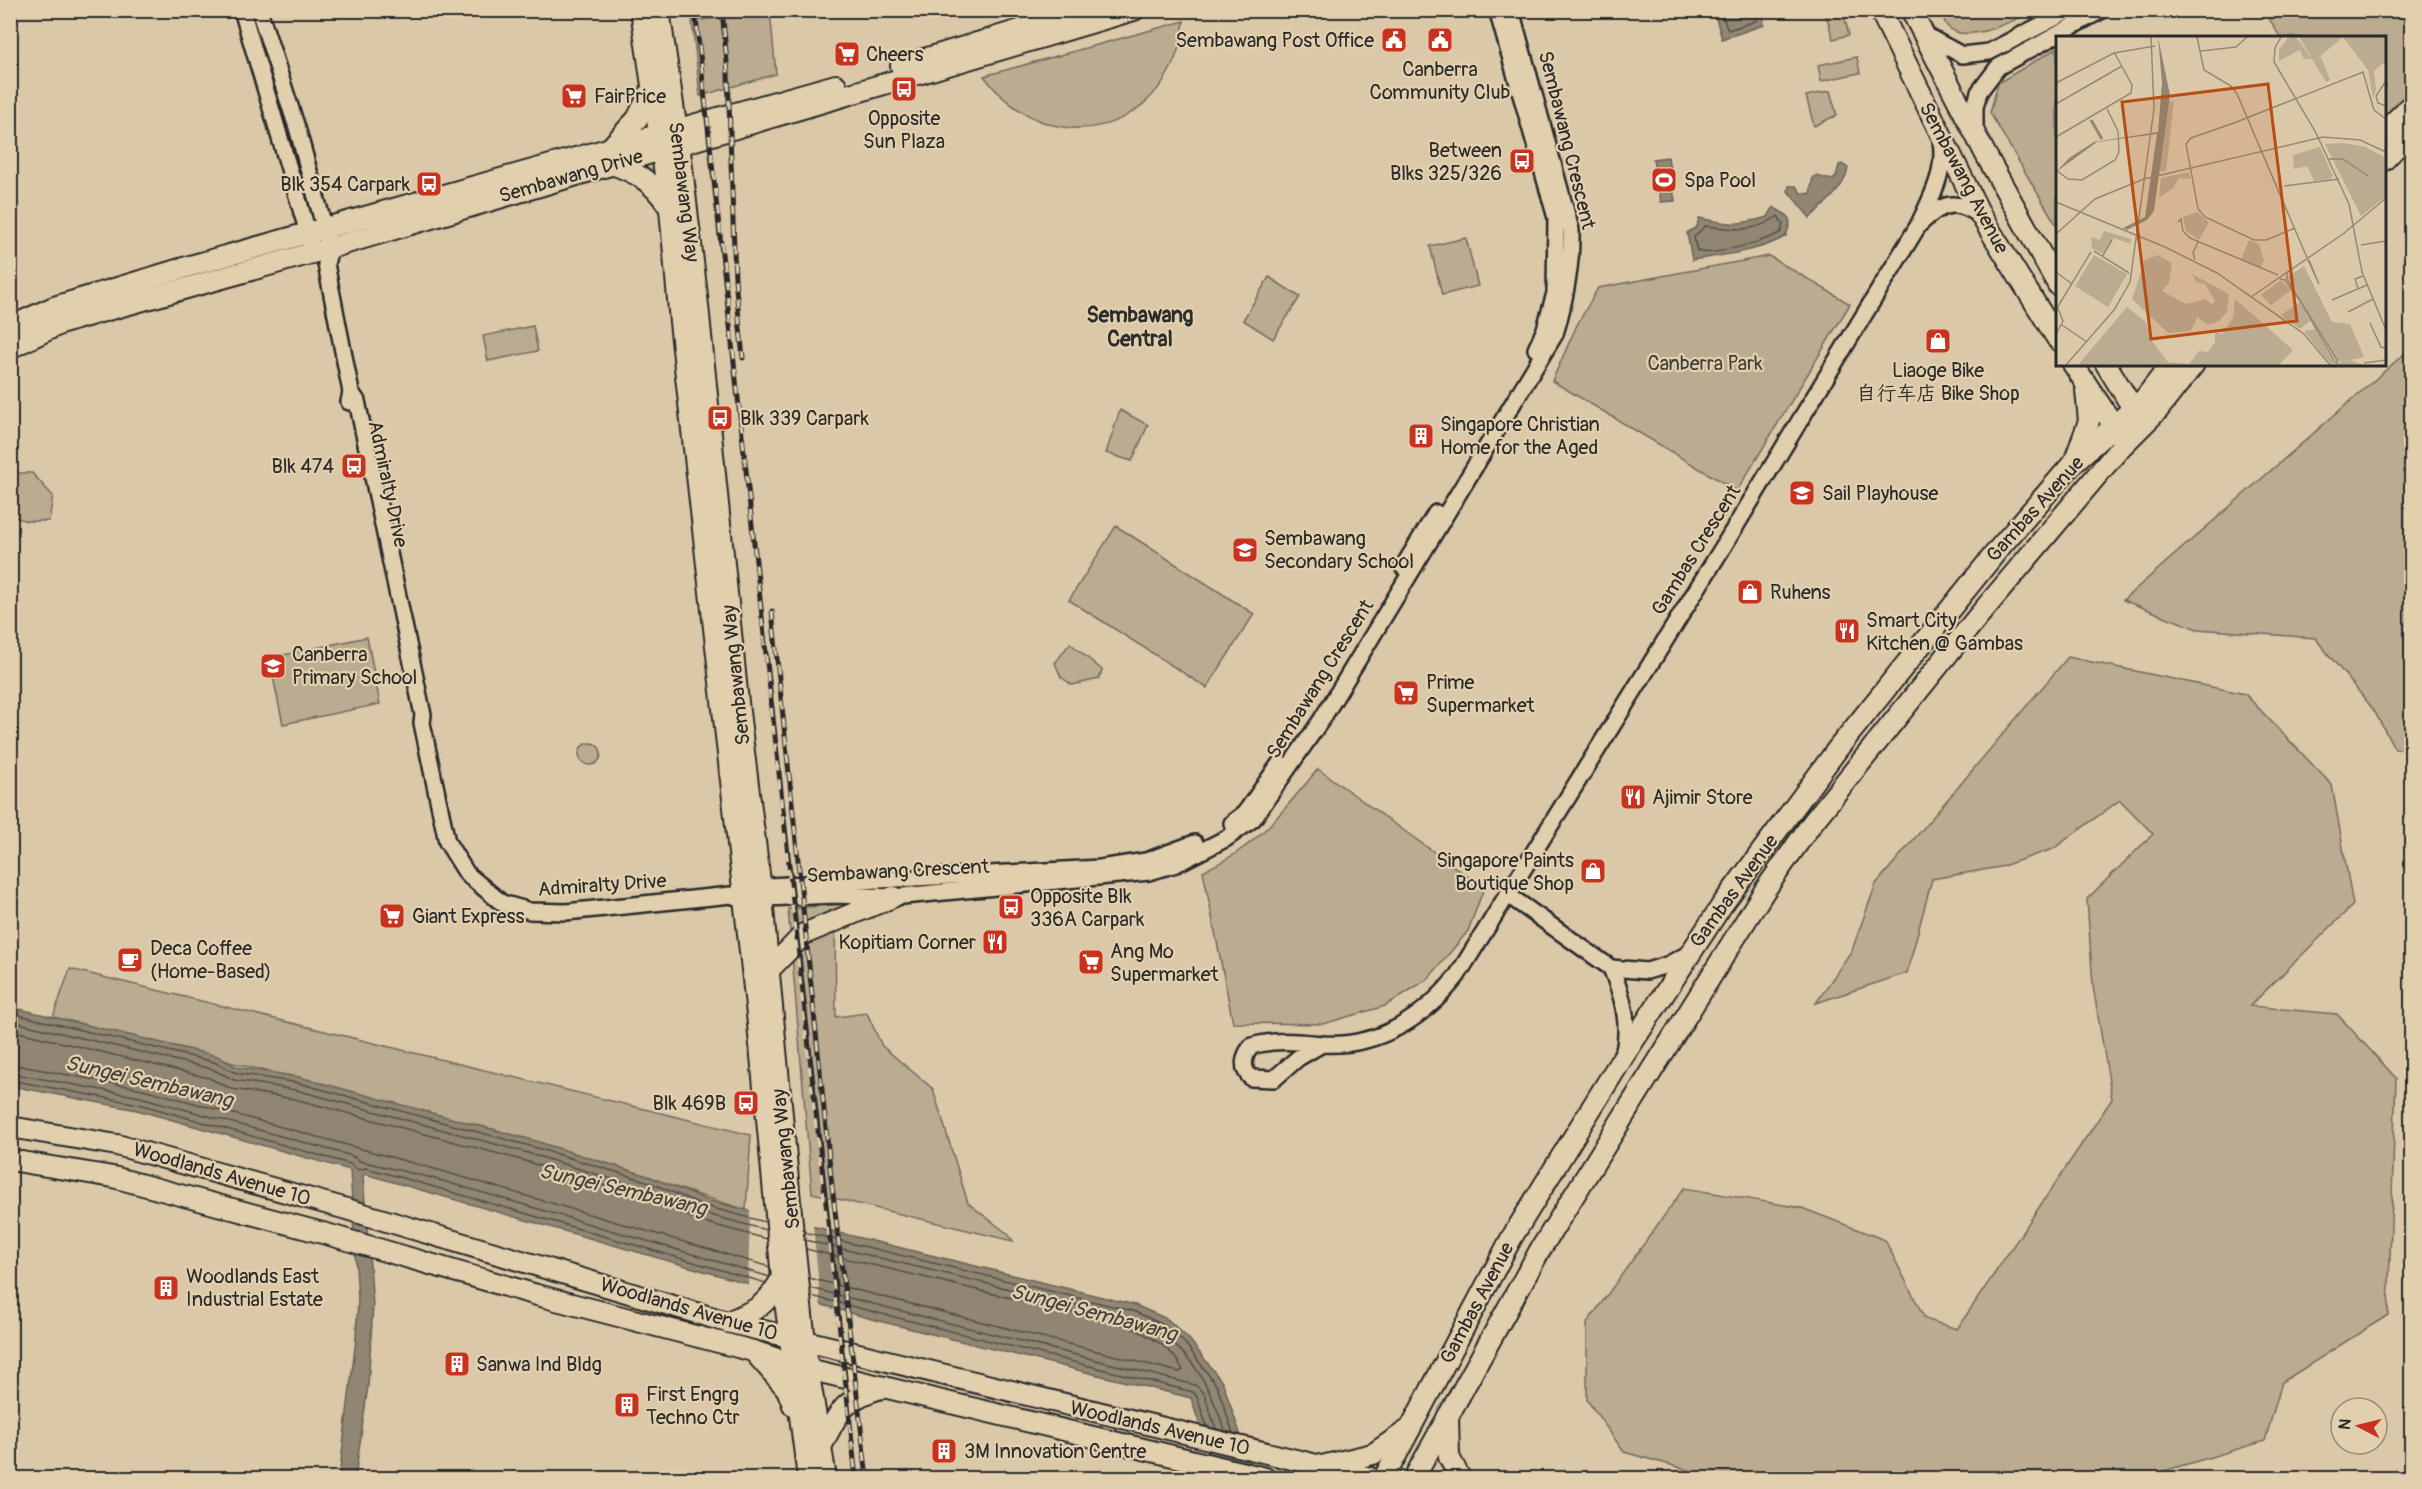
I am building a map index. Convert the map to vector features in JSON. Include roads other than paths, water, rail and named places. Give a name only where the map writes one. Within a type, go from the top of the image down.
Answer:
[{"type":"main road","name":"Sembawang Way","points":[[641,10],[654,85],[669,139],[697,296],[739,712],[747,893],[768,971],[781,1188],[782,1278],[793,1302]]},
{"type":"main road","name":"Sembawang Way","points":[[659,10],[669,139],[670,209],[680,322],[747,893],[758,1024],[781,1188],[801,1367]]},
{"type":"main road","points":[[1000,35],[1027,10]]},
{"type":"main road","name":"Sembawang Drive","points":[[10,348],[60,324],[1086,10]]},
{"type":"main road","name":"Sembawang Drive","points":[[669,139],[843,82],[1000,35],[1054,21],[1134,10]]},
{"type":"main road","name":"Sembawang Avenue","points":[[1880,10],[1940,138],[1981,216],[2056,336]]},
{"type":"main road","name":"Sembawang Avenue","points":[[1911,10],[2056,281]]},
{"type":"main road","points":[[654,85],[637,119],[611,156],[654,185],[670,209]]},
{"type":"main road","points":[[2386,131],[2412,104]]},
{"type":"main road","points":[[2386,158],[2412,131]]},
{"type":"main road","name":"Sembawang Drive","points":[[10,327],[54,307],[321,246]]},
{"type":"main road","points":[[680,322],[685,302],[692,295],[697,296]]},
{"type":"main road","points":[[2074,366],[2120,435]]},
{"type":"main road","points":[[2107,366],[2138,417]]},
{"type":"main road","name":"Gambas Avenue","points":[[2138,417],[2145,398],[2169,366]]},
{"type":"main road","name":"Gambas Avenue","points":[[1413,1479],[1540,1250],[1765,890],[1812,823],[1976,620],[2120,435],[2192,366]]},
{"type":"main road","points":[[2074,462],[2089,421],[2086,385]]},
{"type":"main road","name":"Gambas Avenue","points":[[1384,1479],[1512,1237],[1623,1057],[1690,953],[1746,873],[1839,747],[1995,554],[2074,462],[2120,435]]},
{"type":"main road","points":[[1793,809],[1791,823],[1794,828],[1803,828],[1812,823]]},
{"type":"main road","points":[[1746,873],[1760,867],[1764,871],[1765,890]]},
{"type":"main road","points":[[768,971],[804,934],[893,897]]},
{"type":"main road","name":"Woodlands Avenue 10","points":[[10,1127],[117,1145],[727,1322],[1370,1479]]},
{"type":"main road","name":"Woodlands Avenue 10","points":[[10,1160],[113,1177],[330,1235],[537,1295],[753,1351],[801,1367],[1265,1479]]},
{"type":"main road","points":[[727,1322],[758,1310],[770,1299],[782,1278]]},
{"type":"main road","points":[[753,1351],[787,1389],[799,1421]]},
{"type":"main road","points":[[801,1367],[799,1421],[808,1479]]},
{"type":"main road","points":[[801,1367],[822,1445],[825,1479]]},
{"type":"main road","points":[[822,1445],[839,1412],[863,1393],[885,1388]]},
{"type":"main road","points":[[1448,1413],[1449,1457],[1460,1479]]},
{"type":"main road","points":[[1320,1466],[1373,1454],[1412,1426]]},
{"type":"street","name":"Admiralty Drive","points":[[242,10],[321,246]]},
{"type":"street","name":"Admiralty Drive","points":[[259,10],[298,131],[351,392],[349,403],[416,717],[422,723],[447,842],[467,874],[502,903],[530,911],[566,912],[747,893]]},
{"type":"street","name":"Sembawang Crescent","points":[[747,893],[1125,865],[1179,851],[1214,834],[1245,813],[1322,701],[1539,345],[1545,329],[1557,278],[1556,218],[1497,10]]},
{"type":"street","name":"Sembawang Crescent","points":[[747,893],[893,897],[1153,871],[1176,864],[1227,838],[1253,819],[1298,755],[1555,334],[1565,300],[1572,250],[1569,215],[1511,10]]},
{"type":"street","points":[[1923,34],[1962,55],[1989,52],[2070,10]]},
{"type":"street","points":[[1976,135],[1975,107],[1979,92],[1998,67],[2102,10]]},
{"type":"street","name":"Gambas Crescent","points":[[1322,1044],[1298,1058],[1274,1079],[1251,1078],[1245,1071],[1246,1052],[1252,1046],[1305,1041],[1322,1044],[1381,1035],[1410,1022],[1431,1006],[1457,976],[1918,226],[1937,185],[1942,166],[1940,138]]},
{"type":"street","name":"Gambas Crescent","points":[[1918,226],[1934,212],[1949,205],[1962,205],[1981,216]]},
{"type":"street","points":[[1508,895],[1611,968],[1647,971],[1667,965],[1690,953]]},
{"type":"street","points":[[1611,968],[1625,1006],[1627,1036],[1623,1057]]},
{"type":"water","points":[[1714,11],[1763,11],[1764,25],[1722,39]]},
{"type":"water","name":"Spa Pool","points":[[1668,157],[1675,201],[1661,202],[1653,159]]},
{"type":"water","points":[[1842,164],[1848,168],[1843,183],[1810,218],[1788,191],[1789,186],[1796,186],[1801,193],[1810,194],[1813,177],[1832,180],[1836,177],[1839,165]]},
{"type":"water","points":[[1773,207],[1788,216],[1790,223],[1786,236],[1753,249],[1692,260],[1687,233],[1697,227],[1699,218],[1727,223],[1749,222],[1768,217]]},
{"type":"water","name":"Sungei Sembawang","points":[[11,1007],[217,1056],[237,1067],[299,1077],[532,1140],[648,1176],[707,1200],[1135,1305],[1167,1319],[1189,1339],[1223,1383],[1255,1478],[1217,1478],[1191,1398],[875,1320],[365,1174],[363,1176],[373,1305],[368,1386],[355,1478],[339,1478],[356,1339],[358,1299],[350,1170],[137,1110],[11,1086]]},
{"type":"railway","points":[[695,10],[814,1112],[856,1478]]},
{"type":"railway","points":[[722,10],[728,73],[735,279],[743,358]]},
{"type":"railway","points":[[772,611],[832,1186],[867,1478]]},
{"type":"place","name":"Sembawang Post Office","points":[[1394,40]]},
{"type":"place","name":"Canberra Community Club","points":[[1440,40]]},
{"type":"place","name":"Cheers","points":[[847,54]]},
{"type":"place","name":"Opposite Sun Plaza","points":[[904,89]]},
{"type":"place","name":"FairPrice","points":[[574,96]]},
{"type":"place","name":"Between Blks 325/326","points":[[1522,161]]},
{"type":"place","name":"Spa Pool","points":[[1664,180]]},
{"type":"place","name":"Blk 354 Carpark","points":[[429,184]]},
{"type":"place","name":"Liaoge Bike 自行车店 Bike Shop","points":[[1938,341]]},
{"type":"place","name":"Blk 339 Carpark","points":[[720,418]]},
{"type":"place","name":"Singapore Christian Home for the Aged","points":[[1421,436]]},
{"type":"place","name":"Blk 474","points":[[354,466]]},
{"type":"place","name":"Sail Playhouse","points":[[1802,493]]},
{"type":"place","name":"Sembawang Secondary School","points":[[1245,550]]},
{"type":"place","name":"Ruhens","points":[[1750,592]]},
{"type":"place","name":"Smart City Kitchen @ Gambas","points":[[1847,631]]},
{"type":"place","name":"Canberra Primary School","points":[[273,666]]},
{"type":"place","name":"Prime Supermarket","points":[[1406,693]]},
{"type":"place","name":"Ajimir Store","points":[[1633,797]]},
{"type":"place","name":"Singapore Paints Boutique Shop","points":[[1593,871]]},
{"type":"place","name":"Opposite Blk 336A Carpark","points":[[1011,907]]},
{"type":"place","name":"Giant Express","points":[[392,916]]},
{"type":"place","name":"Kopitiam Corner","points":[[995,942]]},
{"type":"place","name":"Deca Coffee (Home-Based)","points":[[130,960]]},
{"type":"place","name":"Ang Mo Supermarket","points":[[1091,962]]},
{"type":"place","name":"Blk 469B","points":[[746,1103]]},
{"type":"place","name":"Woodlands East Industrial Estate","points":[[166,1288]]},
{"type":"place","name":"Sanwa Ind Bldg","points":[[457,1364]]},
{"type":"place","name":"First Engrg Techno Ctr","points":[[627,1405]]},
{"type":"place","name":"3M Innovation Centre","points":[[944,1451]]},
{"type":"district","name":"Sembawang Central","points":[[1140,327]]},
{"type":"park label","name":"Canberra Park","points":[[1705,363]]}]
